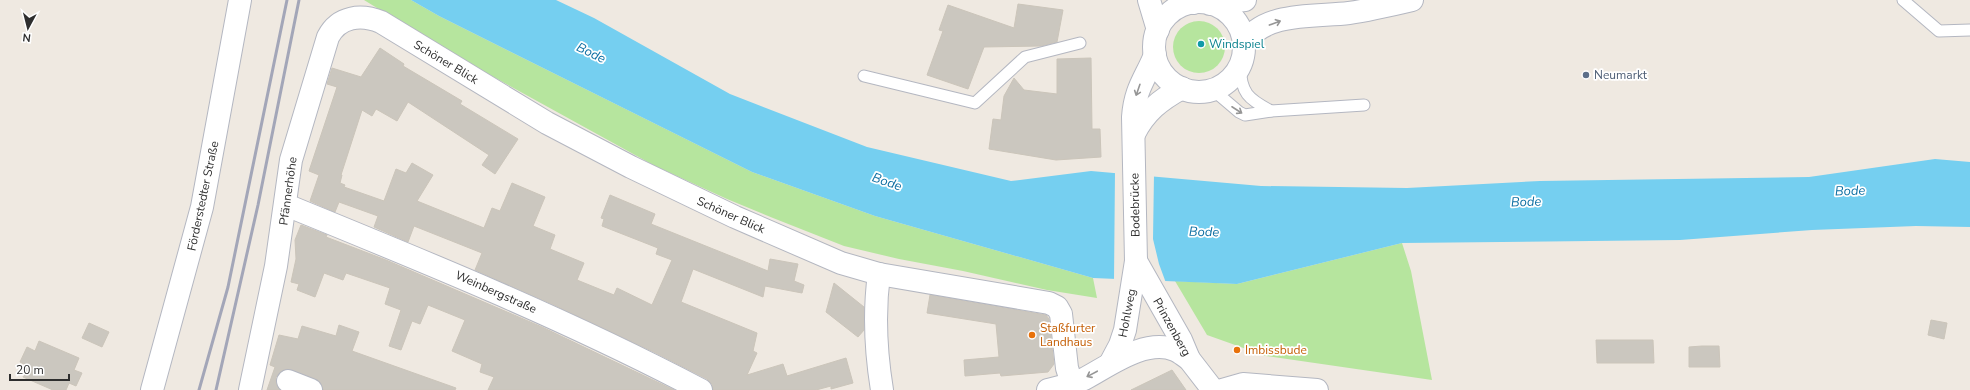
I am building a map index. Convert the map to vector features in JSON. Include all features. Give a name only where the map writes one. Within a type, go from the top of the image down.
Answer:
[{"type":"street","name":"Förderstedter Straße","points":[[152,390],[202,207],[240,0]]},
{"type":"street","points":[[1149,0],[1158,30]]},
{"type":"street","points":[[1196,2],[1219,8],[1232,17],[1242,34],[1244,44],[1240,66],[1228,82],[1215,89],[1198,92],[1182,88],[1169,80],[1163,74],[1155,55],[1154,45],[1158,30],[1166,18],[1174,10],[1196,2],[1246,0]]},
{"type":"street","points":[[1244,44],[1249,36],[1277,22],[1294,18],[1372,10],[1412,0]]},
{"type":"street","name":"Pfännerhöhe","points":[[250,390],[276,266],[286,204],[291,160],[325,44],[331,32],[339,24],[350,18],[363,17]]},
{"type":"street","name":"Schöner Blick","points":[[363,17],[381,22],[547,123],[631,167],[735,217],[841,263],[879,274],[994,292],[1049,303],[1057,307],[1063,322],[1066,360],[1073,387]]},
{"type":"street","name":"Bodebrücke","points":[[1136,261],[1133,117],[1135,97],[1155,55]]},
{"type":"street","points":[[1134,142],[1141,120],[1149,111],[1165,97],[1182,88]]},
{"type":"street","name":"Weinbergstraße","points":[[286,204],[504,295],[643,360],[701,390]]},
{"type":"street","name":"Prinzenberg","points":[[1136,261],[1156,299],[1168,316],[1189,359],[1213,390]]},
{"type":"street","name":"Hohlweg","points":[[1110,362],[1120,345],[1126,330],[1136,261]]},
{"type":"street","points":[[879,274],[877,287],[878,340],[882,390]]},
{"type":"street","name":"Hohlweg","points":[[1048,390],[1073,387],[1110,362],[1127,355],[1157,348],[1176,350],[1189,359]]},
{"type":"street","points":[[288,381],[311,390]]},
{"type":"street","points":[[1222,390],[1243,384],[1317,390]]},
{"type":"lane","points":[[1903,0],[1939,31],[1970,30]]},
{"type":"lane","points":[[864,76],[975,103],[1025,57],[1080,43]]},
{"type":"lane","points":[[1240,66],[1240,82],[1247,95],[1253,102],[1271,111]]},
{"type":"lane","points":[[1207,91],[1219,95],[1239,112],[1245,115],[1271,111],[1364,105]]},
{"type":"green space","points":[[364,0],[411,0],[439,16],[752,172],[875,216],[1093,278],[1097,298],[1047,290],[844,246],[773,218],[655,166],[450,53]]},
{"type":"green space","points":[[1199,21],[1209,23],[1217,29],[1223,37],[1225,47],[1223,57],[1217,65],[1209,71],[1199,73],[1189,71],[1181,65],[1175,57],[1173,47],[1175,37],[1181,29],[1189,23]]},
{"type":"green space","points":[[1402,243],[1411,271],[1432,380],[1266,356],[1207,335],[1175,281],[1237,284]]},
{"type":"water","name":"Bode","points":[[411,0],[556,0],[594,18],[730,94],[867,147],[1011,181],[1091,171],[1261,186],[1407,188],[1540,181],[1809,177],[1935,159],[1970,162],[1970,227],[1916,226],[1812,230],[1680,240],[1402,243],[1237,284],[1093,278],[875,216],[752,172],[439,16]]},
{"type":"pier","points":[[1115,171],[1154,174],[1153,239],[1159,264],[1166,283],[1114,281]]},
{"type":"building","points":[[1018,4],[1063,10],[1057,42],[1041,46],[984,47],[968,89],[927,75],[943,31],[939,30],[948,5],[1014,28]]},
{"type":"building","points":[[380,48],[404,64],[403,66],[462,101],[460,104],[518,139],[495,174],[482,165],[489,155],[408,102],[397,121],[376,109],[372,116],[362,110],[341,175],[340,183],[345,185],[344,187],[384,201],[396,169],[406,173],[412,163],[433,175],[417,201],[484,228],[492,208],[500,211],[512,183],[545,197],[533,226],[555,235],[550,249],[584,263],[577,280],[614,295],[617,288],[652,305],[672,260],[656,254],[658,248],[602,226],[604,219],[601,218],[610,195],[655,214],[651,224],[768,271],[770,259],[798,264],[794,281],[804,285],[802,293],[765,286],[763,297],[693,269],[681,302],[757,333],[753,351],[757,353],[747,375],[783,364],[787,376],[846,358],[853,383],[831,389],[831,386],[816,390],[713,390],[712,384],[707,379],[656,353],[475,270],[482,253],[414,226],[408,242],[374,227],[378,216],[339,202],[335,212],[310,201],[319,175],[309,171],[337,87],[327,84],[332,68],[361,77]]},
{"type":"building","points":[[1091,58],[1092,129],[1100,129],[1101,157],[1056,160],[989,149],[993,119],[1001,120],[1004,96],[1014,78],[1024,90],[1057,94],[1057,59]]},
{"type":"building","points":[[301,225],[327,235],[326,237],[386,260],[542,327],[674,390],[488,390],[494,377],[480,372],[482,364],[452,351],[465,320],[428,305],[420,324],[412,321],[401,350],[389,346],[401,310],[385,304],[390,288],[346,273],[343,280],[324,273],[315,297],[297,290],[299,284],[291,282],[296,259],[295,240]]},
{"type":"building","points":[[834,283],[864,307],[864,330],[858,337],[826,312]]},
{"type":"building","points":[[930,295],[1046,315],[1049,319],[1054,364],[1048,372],[1001,376],[1000,373],[965,376],[964,360],[999,357],[996,324],[927,313]]},
{"type":"building","points":[[1931,320],[1947,323],[1944,339],[1928,335]]},
{"type":"building","points":[[89,323],[109,332],[102,347],[82,338]]},
{"type":"building","points":[[339,325],[359,332],[352,351],[456,388],[455,390],[323,390],[321,383],[316,379],[287,369],[281,371],[276,377],[276,383],[280,390],[267,390],[275,367],[270,365],[279,335],[298,339],[302,326],[336,336]]},
{"type":"building","points":[[1596,340],[1653,340],[1654,363],[1597,363]]},
{"type":"building","points":[[39,341],[79,358],[74,370],[82,373],[76,386],[69,383],[66,390],[53,390],[23,377],[28,366],[20,362],[27,347],[35,351]]},
{"type":"building","points":[[1719,346],[1720,367],[1689,367],[1689,347]]},
{"type":"building","points":[[1172,370],[1186,390],[1131,390]]},
{"type":"railway","points":[[199,390],[228,287],[287,0]]},
{"type":"railway","points":[[216,390],[258,205],[299,0]]},
{"type":"place","name":"Windspiel","points":[[1201,44]]},
{"type":"place","name":"Neumarkt","points":[[1586,75]]},
{"type":"place","name":"Staßfurter Landhaus","points":[[1032,335]]},
{"type":"place","name":"Imbissbude","points":[[1237,350]]}]
